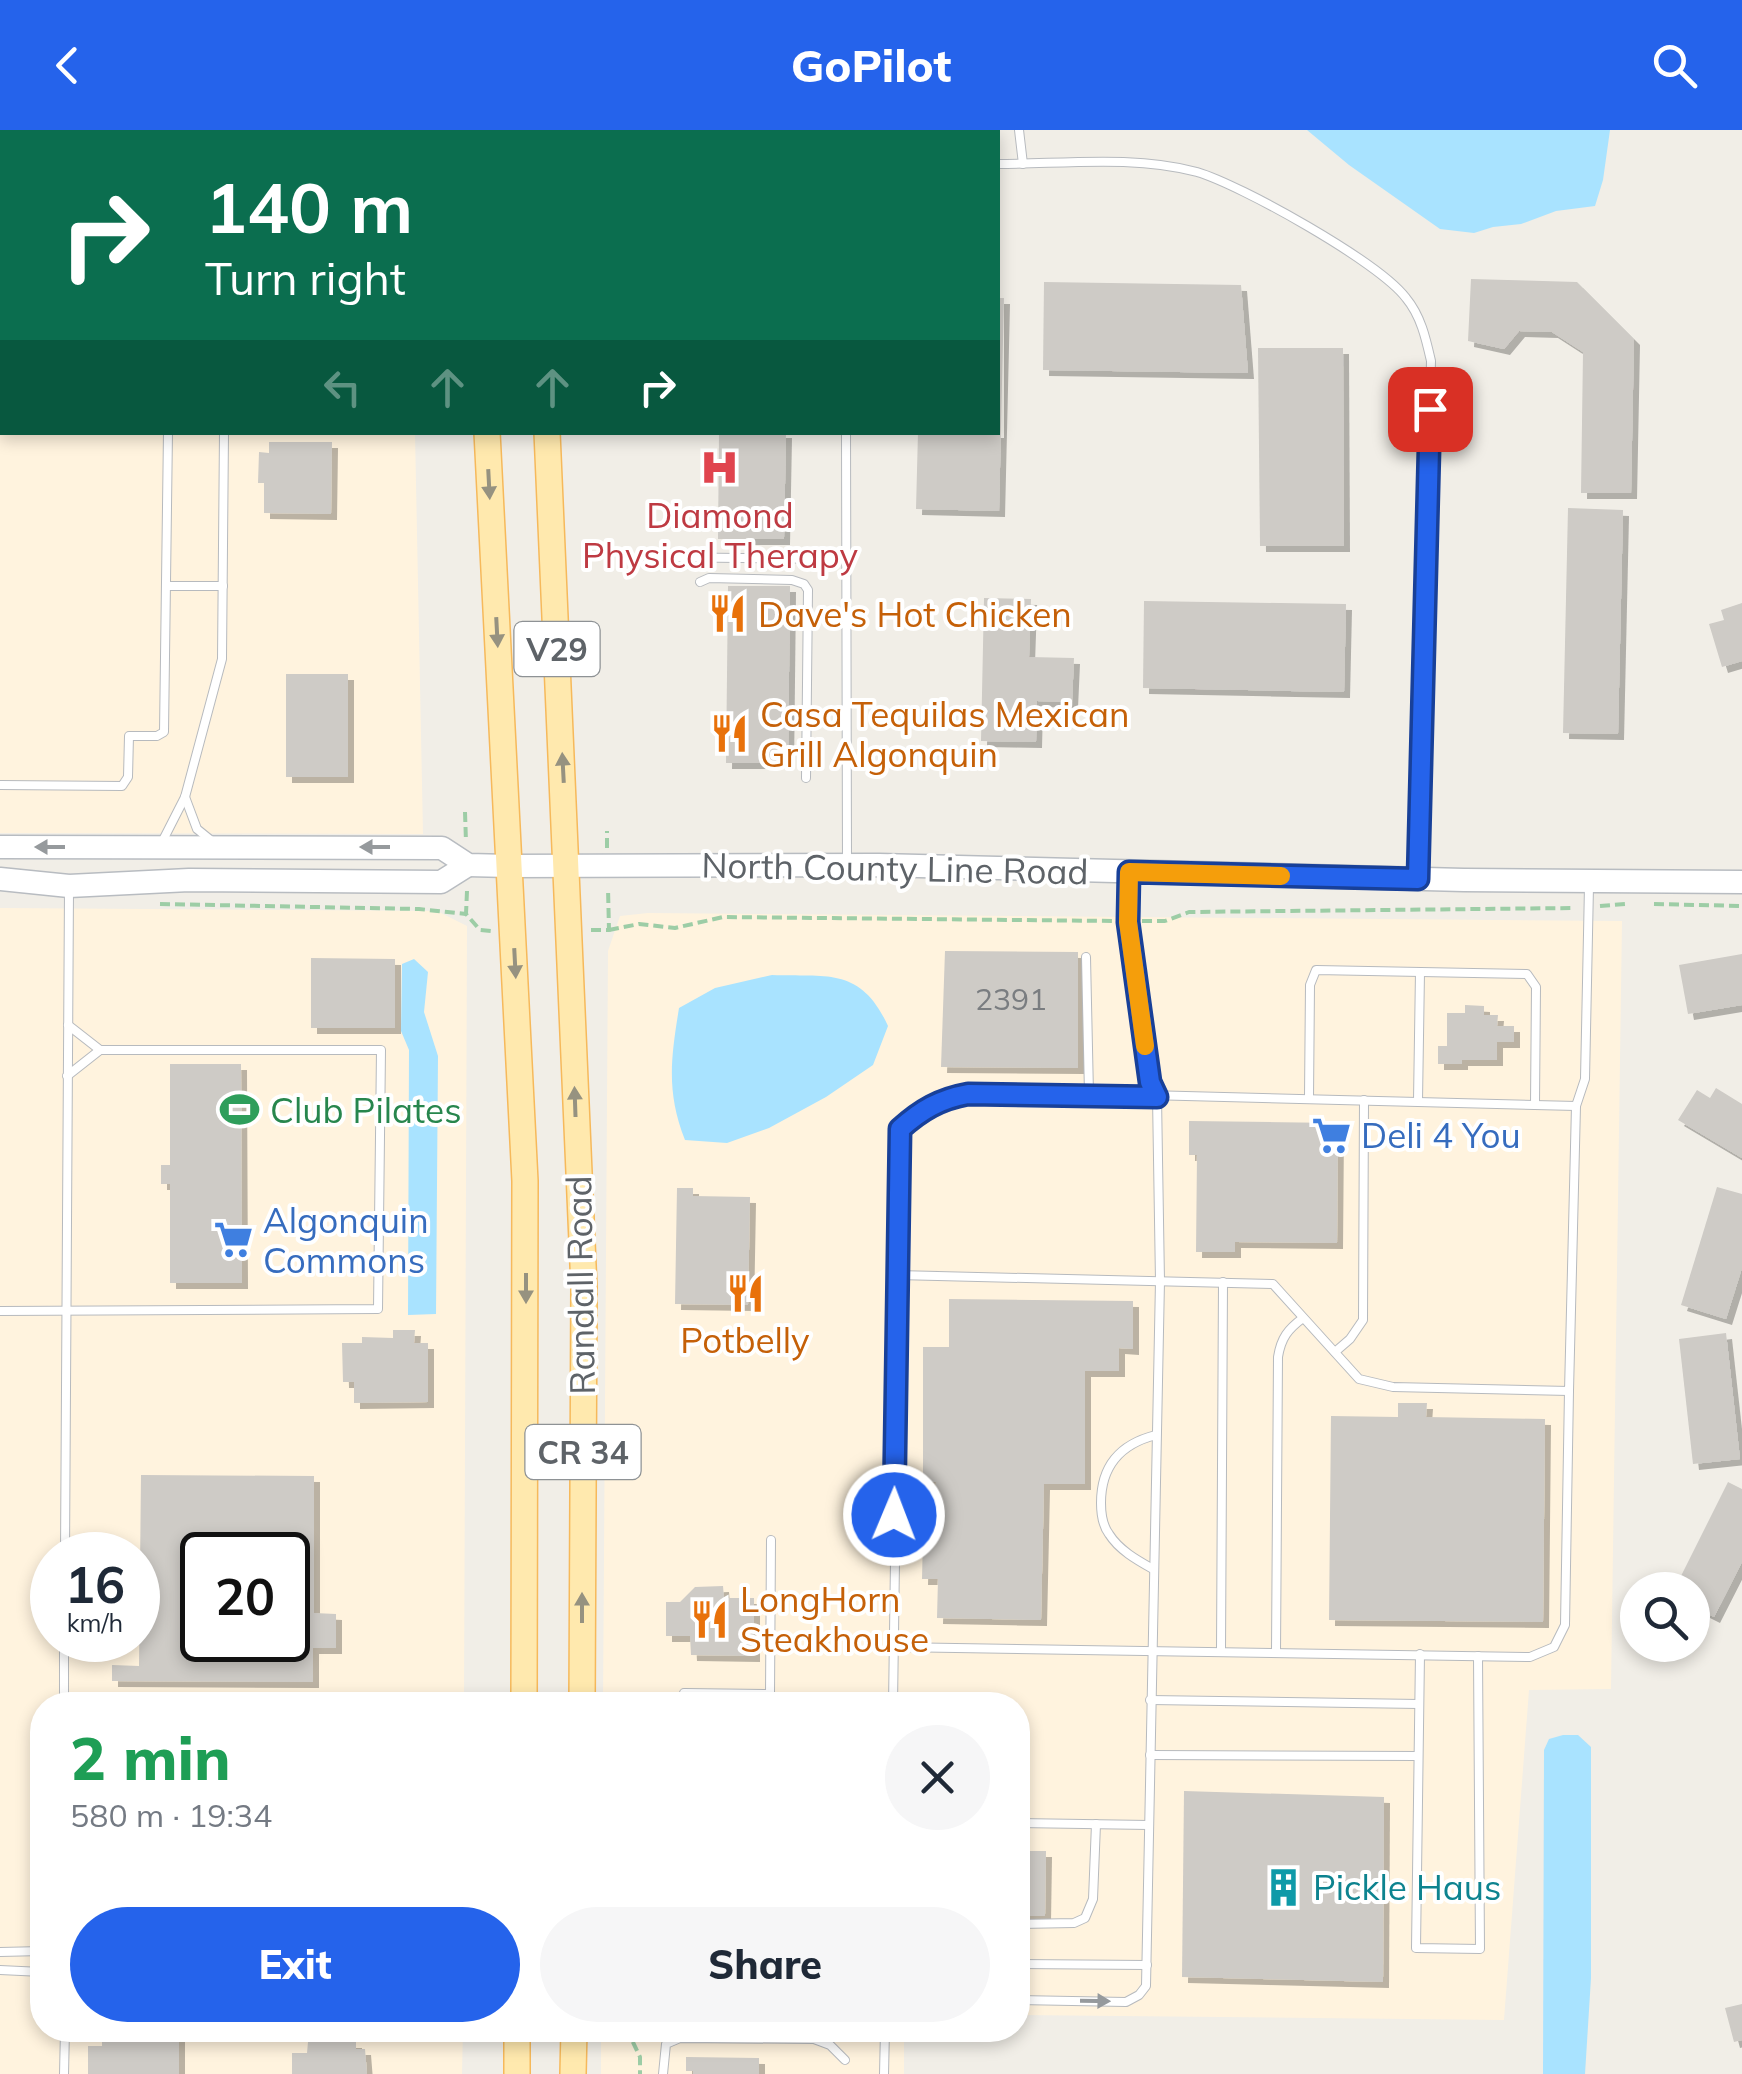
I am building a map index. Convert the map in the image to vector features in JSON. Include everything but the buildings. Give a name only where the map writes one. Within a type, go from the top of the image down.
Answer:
[{"type":"main road","name":"V29","points":[[487,435],[508,866]]},
{"type":"main road","name":"V29","points":[[547,435],[566,866]]},
{"type":"main road","name":"Randall Road","points":[[508,866],[526,1181],[524,1692]]},
{"type":"main road","name":"Randall Road","points":[[566,866],[584,1288],[582,1692]]},
{"type":"main road","points":[[517,2074],[518,2042]]},
{"type":"main road","points":[[573,2074],[574,2042]]},
{"type":"street","name":"North County Line Road","points":[[0,847],[442,848],[468,865],[508,866],[847,865],[1418,879],[1742,882]]},
{"type":"street","name":"North County Line Road","points":[[0,879],[69,886],[189,880],[441,882],[468,865]]},
{"type":"lane","points":[[1020,130],[1023,164]]},
{"type":"lane","points":[[1000,164],[1144,164],[1196,172],[1248,194],[1368,263],[1409,300],[1424,331],[1431,362],[1418,879]]},
{"type":"lane","points":[[0,786],[122,786],[128,777],[128,736],[157,736],[164,732],[168,435]]},
{"type":"lane","points":[[159,848],[185,796],[222,659],[224,435]]},
{"type":"lane","points":[[846,435],[847,865]]},
{"type":"lane","points":[[647,557],[846,558]]},
{"type":"lane","points":[[700,582],[710,578],[792,580],[808,590],[806,778]]},
{"type":"lane","points":[[166,586],[223,586]]},
{"type":"lane","points":[[185,796],[196,829],[221,847]]},
{"type":"lane","points":[[1030,2000],[1133,2000],[1146,1986],[1160,1280],[1157,1097],[1150,1082],[1128,922],[1129,872]]},
{"type":"lane","points":[[893,1647],[1530,1657],[1554,1647],[1564,1625],[1576,1106],[1586,1079],[1590,881]]},
{"type":"lane","points":[[65,1532],[69,886]]},
{"type":"lane","points":[[1086,957],[1088,1094]]},
{"type":"lane","points":[[1309,1098],[1310,985],[1316,970],[1527,974],[1536,987],[1535,1104]]},
{"type":"lane","points":[[1418,1101],[1420,972]]},
{"type":"lane","points":[[0,1311],[378,1309],[381,1050],[100,1050],[68,1025]]},
{"type":"lane","points":[[67,1076],[100,1050]]},
{"type":"lane","points":[[892,1692],[899,1144],[900,1129],[917,1113],[946,1098],[968,1094],[1576,1106]]},
{"type":"lane","points":[[1334,1352],[1357,1331],[1362,1320],[1364,1100]]},
{"type":"lane","points":[[897,1274],[1273,1284],[1360,1379],[1393,1387],[1569,1390]]},
{"type":"lane","points":[[1220,1650],[1224,1282]]},
{"type":"lane","points":[[1276,1652],[1278,1357],[1280,1343],[1289,1329],[1304,1318]]},
{"type":"lane","points":[[1153,1569],[1132,1557],[1108,1534],[1101,1512],[1101,1492],[1112,1459],[1135,1442],[1156,1435]]},
{"type":"lane","points":[[770,1692],[771,1540]]},
{"type":"lane","points":[[1420,1654],[1416,1948],[1480,1949],[1478,1656]]},
{"type":"lane","points":[[64,1662],[64,1692]]},
{"type":"lane","points":[[1150,1700],[1419,1704]]},
{"type":"lane","points":[[1150,1755],[1418,1756]]},
{"type":"lane","points":[[1030,1823],[1149,1825]]},
{"type":"lane","points":[[1030,1924],[1074,1923],[1085,1918],[1093,1899],[1096,1824]]},
{"type":"lane","points":[[0,1952],[30,1952]]},
{"type":"lane","points":[[1030,1964],[1147,1965]]},
{"type":"lane","points":[[0,1970],[30,1971]]},
{"type":"lane","points":[[64,2074],[65,2042]]},
{"type":"lane","points":[[662,2074],[666,2044],[671,2042]]},
{"type":"lane","points":[[822,2042],[845,2060]]},
{"type":"lane","points":[[884,2074],[885,2042]]},
{"type":"path","points":[[465,812],[466,914]]},
{"type":"path","points":[[607,831],[609,930]]},
{"type":"path","points":[[1641,902],[1742,906]]},
{"type":"path","points":[[567,931],[609,930],[639,924],[675,928],[723,917],[1165,922],[1189,912],[1589,908],[1630,903]]},
{"type":"path","points":[[147,904],[419,909],[466,914],[480,930],[514,933]]},
{"type":"path","points":[[633,2042],[640,2057],[640,2074]]},
{"type":"shaded area","points":[[0,435],[415,435],[423,834],[0,833]]},
{"type":"shaded area","name":"Algonquin Commons","points":[[0,908],[437,911],[467,926],[464,1692],[30,1692],[30,2042],[463,2042],[462,2074],[0,2074]]},
{"type":"shaded area","points":[[648,913],[1622,921],[1611,1689],[1529,1690],[1504,2020],[1030,2015],[1030,1692],[603,1692],[608,951],[620,916]]},
{"type":"shaded area","points":[[601,2042],[904,2042],[904,2074],[601,2074]]},
{"type":"water","points":[[1307,130],[1610,130],[1595,206],[1556,211],[1521,224],[1474,233],[1440,229]]},
{"type":"water","points":[[414,959],[428,972],[424,1012],[438,1056],[436,1314],[408,1315],[409,1050],[401,1031],[402,964]]},
{"type":"water","points":[[772,975],[826,976],[854,984],[866,993],[888,1026],[873,1065],[826,1097],[769,1128],[727,1143],[685,1140],[675,1106],[672,1075],[679,1008],[715,988]]},
{"type":"water","points":[[1578,1735],[1591,1747],[1591,1978],[1585,2074],[1543,2074],[1544,1750],[1549,1739]]},
{"type":"slow traffic","points":[[1145,1046],[1128,922],[1129,872],[1281,876]]},
{"type":"place","name":"Diamond Physical Therapy","points":[[720,468]]},
{"type":"place","name":"Dave's Hot Chicken","points":[[728,614]]},
{"type":"place","name":"Casa Tequilas Mexican Grill Algonquin","points":[[730,734]]},
{"type":"place","name":"Club Pilates","points":[[240,1110]]},
{"type":"place","name":"Deli 4 You","points":[[1331,1135]]},
{"type":"place","name":"Algonquin Commons","points":[[233,1240]]},
{"type":"place","name":"Potbelly","points":[[745,1293]]},
{"type":"place","name":"LongHorn Steakhouse","points":[[710,1619]]},
{"type":"place","name":"Pickle Haus","points":[[1283,1887]]},
{"type":"route","points":[[894,1515],[900,1129],[917,1113],[946,1098],[968,1094],[1157,1097],[1150,1082],[1129,933],[1129,872],[1418,879],[1430,409]]}]
